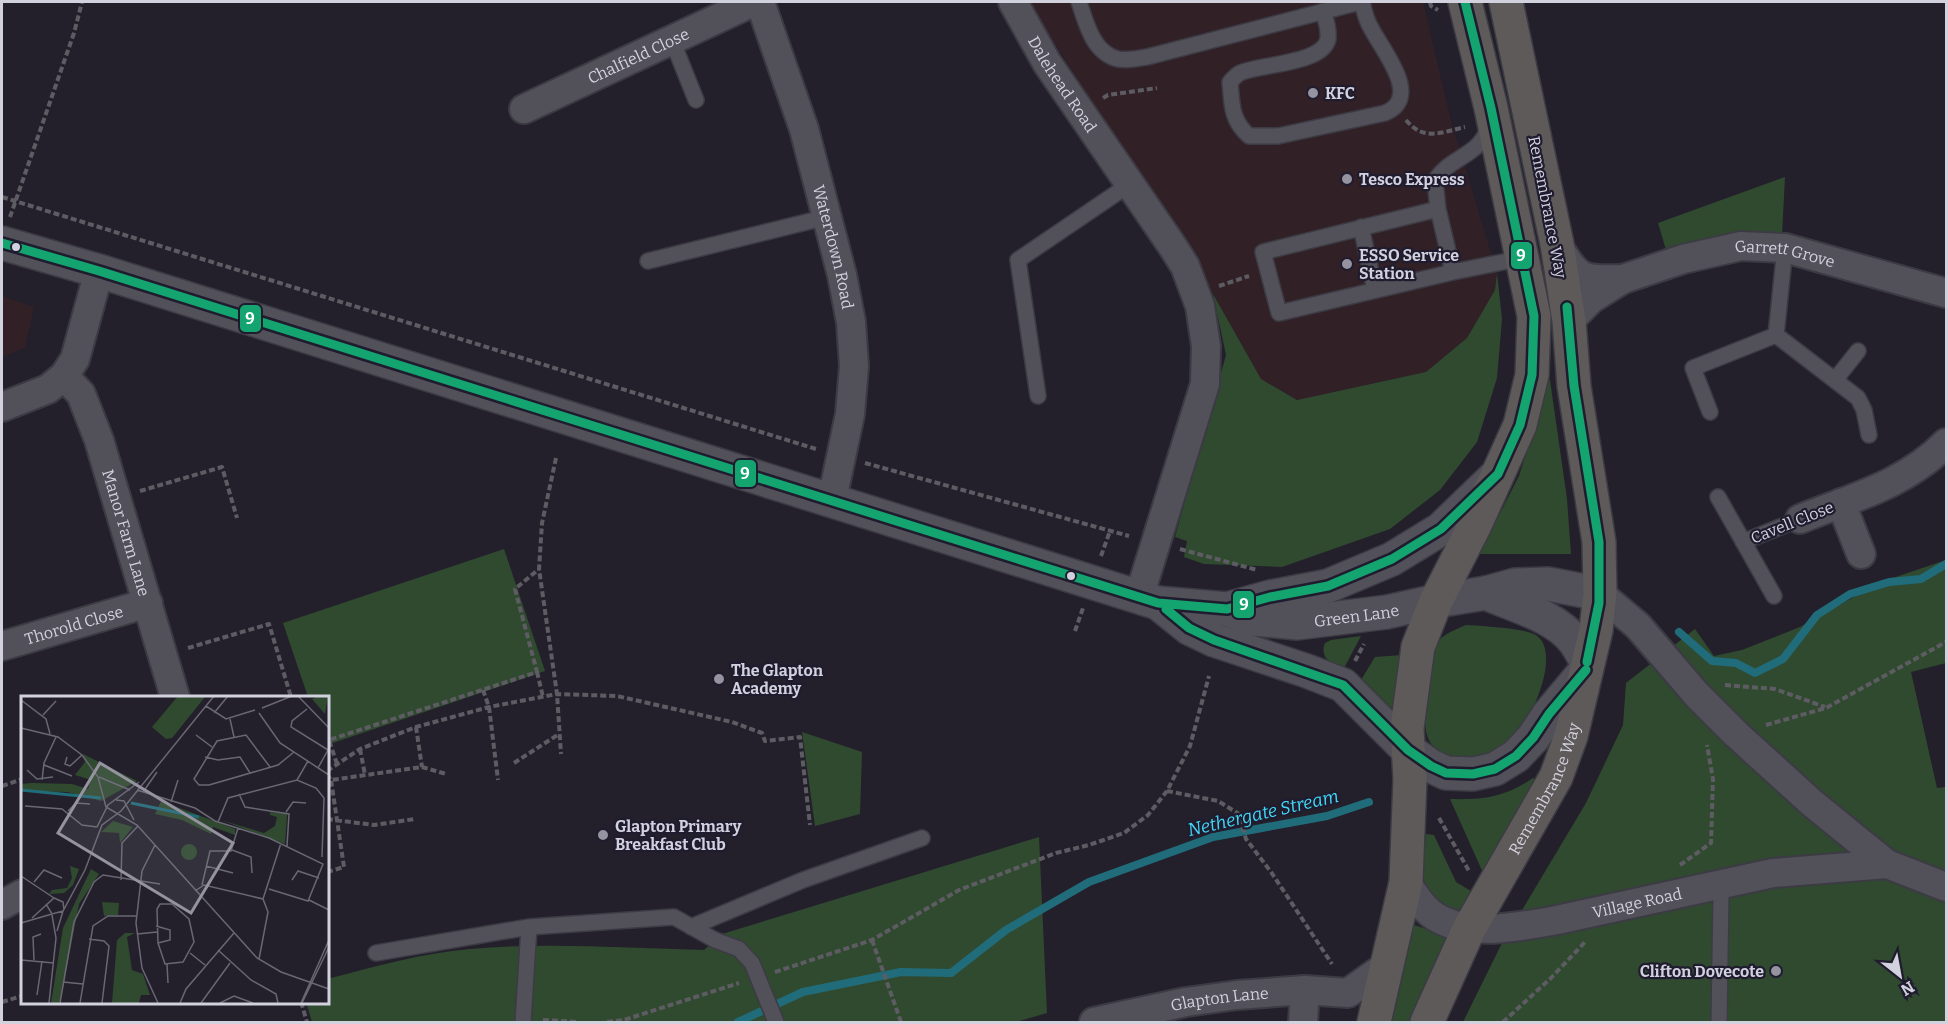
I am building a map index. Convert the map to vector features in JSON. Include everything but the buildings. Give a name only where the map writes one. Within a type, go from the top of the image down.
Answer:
[{"type":"highway","name":"Remembrance Way","points":[[1427,1023],[1469,928],[1556,777],[1571,736],[1596,630],[1600,594],[1599,542],[1574,386],[1569,321],[1557,244],[1506,2]]},
{"type":"highway","points":[[1374,1023],[1406,882],[1410,779],[1409,705],[1418,647],[1436,601],[1475,525],[1520,425],[1532,375],[1534,316],[1523,258],[1479,117],[1462,5]]},
{"type":"street","name":"Chalfield Close","points":[[524,110],[753,2]]},
{"type":"street","name":"Waterdown Road","points":[[760,2],[804,129],[842,275],[851,322],[854,366],[850,414],[832,500]]},
{"type":"street","name":"Dalehead Road","points":[[1013,2],[1047,63],[1185,266],[1196,293],[1206,346],[1205,384],[1149,600]]},
{"type":"street","name":"Green Lane","points":[[2,243],[99,271],[1149,600],[1227,609],[1253,619],[1297,623],[1388,612],[1515,585],[1548,584],[1600,594]]},
{"type":"street","name":"Garrett Grove","points":[[1557,244],[1572,269],[1591,280],[1623,279]]},
{"type":"street","name":"Garrett Grove","points":[[1569,321],[1591,299],[1623,279],[1712,251],[1741,246],[1785,248],[1947,293]]},
{"type":"street","points":[[2,406],[48,389],[64,376],[75,359],[99,271]]},
{"type":"street","name":"Manor Farm Lane","points":[[64,376],[81,394],[99,440],[175,696]]},
{"type":"street","name":"Cavell Close","points":[[1800,519],[1901,479],[1925,463],[1947,443]]},
{"type":"street","name":"Green Lane","points":[[1227,609],[1270,597],[1328,586],[1392,559],[1441,529],[1498,474]]},
{"type":"street","name":"Cavell Close","points":[[1841,503],[1861,554]]},
{"type":"street","points":[[1486,593],[1540,616],[1561,628],[1575,641],[1586,666]]},
{"type":"street","name":"Village Road","points":[[1600,594],[1638,626],[1697,694],[1736,734],[1812,803],[1887,864],[1947,887]]},
{"type":"street","name":"Green Lane","points":[[1149,600],[1188,628],[1214,640],[1343,685],[1408,750],[1446,773],[1473,774],[1495,768],[1516,756],[1533,738],[1586,666]]},
{"type":"street","name":"Thorold Close","points":[[2,646],[148,603]]},
{"type":"street","name":"Village Road","points":[[1406,882],[1426,910],[1449,924],[1469,928],[1538,923],[1773,873],[1887,864]]},
{"type":"street","points":[[2,905],[21,895]]},
{"type":"street","points":[[1368,1023],[1347,993],[1386,966]]},
{"type":"street","points":[[1303,1023],[1305,990]]},
{"type":"street","name":"Glapton Lane","points":[[1094,1023],[1186,1002],[1237,995],[1305,990],[1347,993]]},
{"type":"lane","points":[[1079,2],[1087,28],[1099,46],[1107,54],[1119,60],[1147,57],[1323,11],[1361,2],[1371,29],[1398,77],[1401,97],[1396,107],[1385,112],[1264,137],[1249,136],[1238,127],[1232,110],[1230,82],[1239,73],[1308,57],[1323,49],[1328,39],[1323,11]]},
{"type":"lane","points":[[672,40],[696,100]]},
{"type":"lane","points":[[1452,272],[1438,209],[1435,181],[1447,166],[1480,145],[1488,129],[1479,117]]},
{"type":"lane","points":[[1038,396],[1017,260],[1130,184]]},
{"type":"lane","points":[[1438,209],[1263,252],[1279,313],[1452,272],[1523,258]]},
{"type":"lane","points":[[648,261],[827,217]]},
{"type":"lane","points":[[1361,227],[1376,290]]},
{"type":"lane","points":[[1776,335],[1785,248]]},
{"type":"lane","points":[[1776,335],[1858,398],[1864,410],[1869,435]]},
{"type":"lane","points":[[1710,412],[1693,368],[1776,335]]},
{"type":"lane","points":[[1835,380],[1858,351]]},
{"type":"lane","name":"Cavell Close","points":[[1718,497],[1774,596]]},
{"type":"lane","name":"Cavell Close","points":[[1743,542],[1800,519]]},
{"type":"lane","points":[[692,927],[803,880],[922,838]]},
{"type":"lane","points":[[1719,885],[1721,897],[1719,1023]]},
{"type":"lane","points":[[376,953],[529,927],[674,917],[715,940],[739,949],[752,963],[776,1023]]},
{"type":"lane","points":[[523,1022],[529,927]]},
{"type":"path","points":[[2,243],[74,33],[82,2]]},
{"type":"path","points":[[1081,112],[1108,95],[1158,88]]},
{"type":"path","points":[[1396,107],[1419,133],[1430,134],[1479,117]]},
{"type":"path","points":[[2,197],[819,450]]},
{"type":"path","points":[[1196,293],[1267,271]]},
{"type":"path","points":[[556,458],[542,523],[539,569],[556,694],[561,754]]},
{"type":"path","points":[[855,460],[1132,537]]},
{"type":"path","points":[[117,498],[222,467],[237,518]]},
{"type":"path","points":[[1179,549],[1257,570]]},
{"type":"path","points":[[539,569],[515,589],[543,697]]},
{"type":"path","points":[[163,656],[270,624],[291,696]]},
{"type":"path","points":[[1351,670],[1364,645],[1373,642]]},
{"type":"path","points":[[1736,734],[1826,708],[1947,642]]},
{"type":"path","points":[[337,764],[329,740],[537,672]]},
{"type":"path","points":[[607,1023],[760,984],[872,940],[959,890],[1056,853],[1124,833],[1148,815],[1167,791],[1190,746],[1209,676]]},
{"type":"path","points":[[1717,680],[1724,685],[1775,689],[1826,708]]},
{"type":"path","points":[[483,690],[489,707],[498,780]]},
{"type":"path","points":[[328,772],[360,749],[416,727],[489,707],[556,694],[617,696],[732,722],[762,733],[765,741],[800,737],[810,825]]},
{"type":"path","points":[[416,727],[422,767]]},
{"type":"path","points":[[514,763],[559,734]]},
{"type":"path","points":[[360,749],[365,775]]},
{"type":"path","points":[[331,780],[422,767],[446,774]]},
{"type":"path","points":[[328,775],[331,780],[344,867],[328,872]]},
{"type":"path","points":[[2,786],[21,779]]},
{"type":"path","points":[[1167,791],[1218,801],[1239,814],[1246,839],[1271,872],[1332,965]]},
{"type":"path","points":[[1438,817],[1470,873]]},
{"type":"path","points":[[328,819],[374,825],[415,819]]},
{"type":"path","points":[[872,940],[902,1023]]},
{"type":"path","points":[[2,1002],[21,996]]},
{"type":"path","points":[[301,1003],[307,1023]]},
{"type":"path","points":[[523,1022],[532,1019],[578,1023]]},
{"type":"shaded area","points":[[1029,2],[1423,2],[1451,121],[1497,273],[1495,290],[1467,338],[1426,372],[1297,400],[1261,379],[1213,294],[1197,255],[1114,138]]},
{"type":"shaded area","points":[[2,296],[34,307],[25,348],[2,357]]},
{"type":"green space","points":[[1785,177],[1782,235],[1667,253],[1658,223]]},
{"type":"green space","points":[[1497,273],[1502,319],[1497,378],[1477,442],[1440,490],[1390,529],[1282,567],[1204,564],[1184,557],[1187,541],[1175,537],[1226,355],[1213,294],[1261,379],[1297,400],[1426,372],[1467,338],[1495,290]]},
{"type":"green space","points":[[1545,380],[1550,380],[1567,499],[1571,554],[1479,554],[1519,476],[1537,419]]},
{"type":"green space","points":[[504,549],[545,671],[328,745],[328,696],[308,696],[283,623]]},
{"type":"green space","points":[[1946,560],[1946,663],[1911,672],[1937,788],[1946,787],[1946,1022],[1463,1022],[1500,947],[1586,803],[1623,725],[1626,683],[1695,629],[1714,656],[1742,650],[1800,627],[1881,582]]},
{"type":"green space","points":[[1466,625],[1511,629],[1534,634],[1543,643],[1546,656],[1545,673],[1540,691],[1524,725],[1506,746],[1477,757],[1458,757],[1439,751],[1429,740],[1426,727],[1425,703],[1432,652],[1438,641],[1445,635]]},
{"type":"green space","points":[[1361,636],[1343,670],[1325,657],[1325,643]]},
{"type":"green space","points":[[1402,655],[1395,706],[1390,709],[1361,680],[1375,657]]},
{"type":"green space","points":[[802,732],[862,752],[860,814],[815,826]]},
{"type":"green space","points":[[1533,778],[1537,781],[1484,875],[1450,799],[1494,796]]},
{"type":"green space","points":[[1426,834],[1434,835],[1456,882],[1474,893],[1461,915],[1450,913],[1423,890]]},
{"type":"green space","points":[[1039,837],[1047,1013],[1016,1022],[312,1022],[306,1003],[328,1003],[328,979],[398,961],[452,951],[557,946],[704,950],[722,934]]},
{"type":"green space","points":[[1414,925],[1449,936],[1412,1022],[1392,1022]]},
{"type":"waterway","name":"Nethergate Stream","points":[[1679,632],[1712,661],[1736,663],[1755,673],[1783,659],[1817,615],[1850,594],[1889,582],[1921,579],[1946,564]]},
{"type":"waterway","name":"Nethergate Stream","points":[[738,1022],[803,992],[901,972],[951,973],[1006,930],[1089,882],[1213,837],[1327,816],[1369,802]]},
{"type":"transit line","name":"9","points":[[2,243],[99,271],[1158,603],[1227,609],[1270,597],[1328,586],[1392,559],[1441,529],[1498,474],[1520,425],[1532,375],[1534,316],[1491,108],[1465,2]]},
{"type":"transit line","name":"9","points":[[1567,307],[1574,386],[1599,542],[1599,603],[1587,662]]},
{"type":"transit line","name":"9","points":[[1166,609],[1189,628],[1214,640],[1343,685],[1408,750],[1446,773],[1473,774],[1495,769],[1516,756],[1533,738],[1549,714],[1586,670]]},
{"type":"place","name":"KFC","points":[[1313,93]]},
{"type":"place","name":"Tesco Express","points":[[1347,179]]},
{"type":"place","name":"ESSO Service Station","points":[[1347,264]]},
{"type":"place","name":"The Glapton Academy","points":[[719,679]]},
{"type":"place","name":"Glapton Primary Breakfast Club","points":[[603,835]]},
{"type":"place","name":"Clifton Dovecote","points":[[1776,971]]}]
